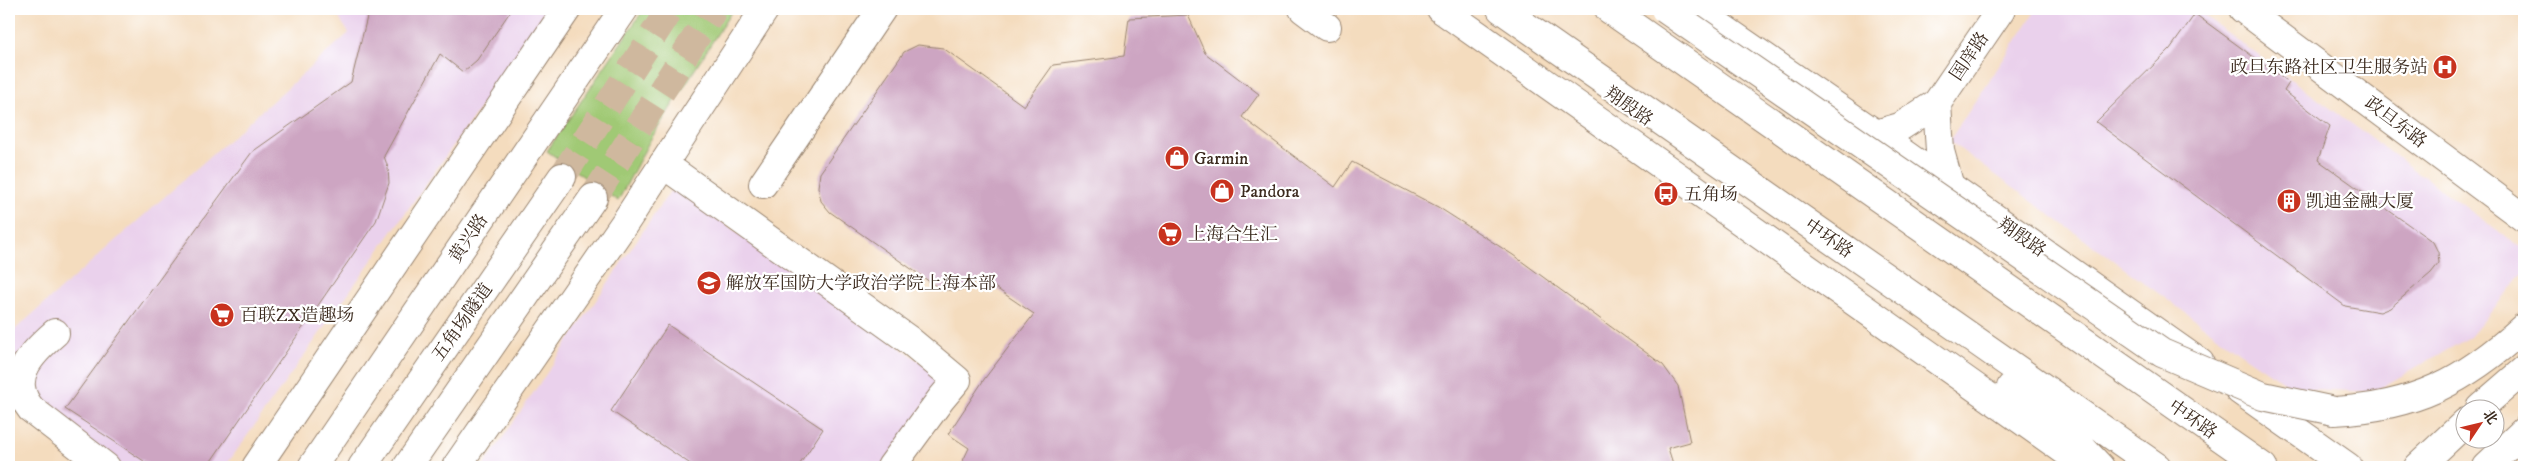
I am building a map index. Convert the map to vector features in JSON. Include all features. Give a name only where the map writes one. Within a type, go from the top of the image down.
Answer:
[{"type":"main road","points":[[256,467],[567,9]]},
{"type":"main road","name":"黄兴路","points":[[312,467],[624,9]]},
{"type":"main road","points":[[456,467],[664,164],[765,9]]},
{"type":"main road","points":[[763,184],[882,9]]},
{"type":"main road","points":[[1303,9],[1327,27]]},
{"type":"main road","name":"翔殷路","points":[[1441,9],[2088,467]]},
{"type":"main road","points":[[1484,9],[1614,108],[2035,405],[2079,443],[2100,467]]},
{"type":"main road","name":"翔殷路","points":[[1488,9],[1952,333],[2135,467]]},
{"type":"main road","name":"中环路","points":[[1501,9],[2158,467]]},
{"type":"main road","name":"中环路","points":[[1609,9],[2263,467]]},
{"type":"main road","points":[[1665,9],[2162,354],[2263,396],[2334,411],[2368,409],[2398,403],[2430,393],[2456,380],[2507,343],[2524,327]]},
{"type":"main road","name":"翔殷路","points":[[1695,9],[1876,134],[2348,467]]},
{"type":"main road","name":"国庠路","points":[[1876,134],[1900,127],[1937,103],[2001,9]]},
{"type":"main road","name":"政旦东路","points":[[2243,9],[2524,218]]},
{"type":"main road","points":[[1937,103],[1940,151],[1950,187]]},
{"type":"main road","points":[[664,164],[909,340],[957,380],[941,398],[891,467]]},
{"type":"main road","name":"五角场隧道","points":[[362,467],[562,177]]},
{"type":"main road","points":[[407,467],[594,198]]},
{"type":"main road","points":[[55,333],[33,352],[22,373],[20,388],[23,399],[31,409],[106,467]]},
{"type":"main road","points":[[2492,398],[2524,370]]},
{"type":"main road","points":[[2418,467],[2456,431]]},
{"type":"main road","points":[[2486,467],[2524,431]]},
{"type":"shaded area","name":"百联ZX造趣场","points":[[333,9],[550,9],[225,467],[82,467],[9,397],[9,335],[349,33]]},
{"type":"shaded area","points":[[2037,9],[2195,9],[2524,250],[2524,272],[2470,337],[2373,392],[2292,388],[2242,354],[1949,141]]},
{"type":"shaded area","name":"解放军国防大学政治学院上海本部","points":[[673,187],[946,380],[881,467],[483,467]]},
{"type":"green space","points":[[644,9],[733,9],[649,142],[618,201],[547,151]]},
{"type":"building","name":"百联ZX造趣场","points":[[369,9],[512,9],[477,60],[463,72],[440,54],[384,156],[388,168],[389,183],[376,221],[207,467],[153,467],[65,409],[252,152],[351,82]]},
{"type":"building","name":"凯迪金融大厦","points":[[2195,14],[2289,83],[2284,91],[2330,126],[2318,160],[2433,242],[2438,252],[2439,263],[2431,273],[2390,308],[2380,312],[2345,306],[2096,122],[2170,49]]},
{"type":"building","name":"上海合生汇","points":[[1188,15],[1205,53],[1259,94],[1242,117],[1335,187],[1352,162],[1438,207],[1513,255],[1663,365],[1678,386],[1690,442],[1668,448],[1674,467],[960,467],[969,448],[948,434],[985,378],[1034,314],[981,278],[967,288],[956,291],[940,289],[830,212],[821,201],[818,187],[820,173],[904,52],[918,45],[943,48],[1024,106],[1053,65],[1124,56],[1129,18]]},
{"type":"building","points":[[668,325],[823,429],[798,467],[695,467],[611,411]]},
{"type":"tunnel","points":[[562,177],[670,9]]},
{"type":"tunnel","points":[[593,198],[714,9]]},
{"type":"place","name":"政旦东路社区卫生服务站","points":[[2445,67]]},
{"type":"place","name":"Garmin","points":[[1177,158]]},
{"type":"place","name":"Pandora","points":[[1222,191]]},
{"type":"place","name":"五角场","points":[[1666,194]]},
{"type":"place","name":"凯迪金融大厦","points":[[2289,201]]},
{"type":"place","name":"上海合生汇","points":[[1170,234]]},
{"type":"place","name":"解放军国防大学政治学院上海本部","points":[[709,283]]},
{"type":"place","name":"百联ZX造趣场","points":[[222,315]]}]
